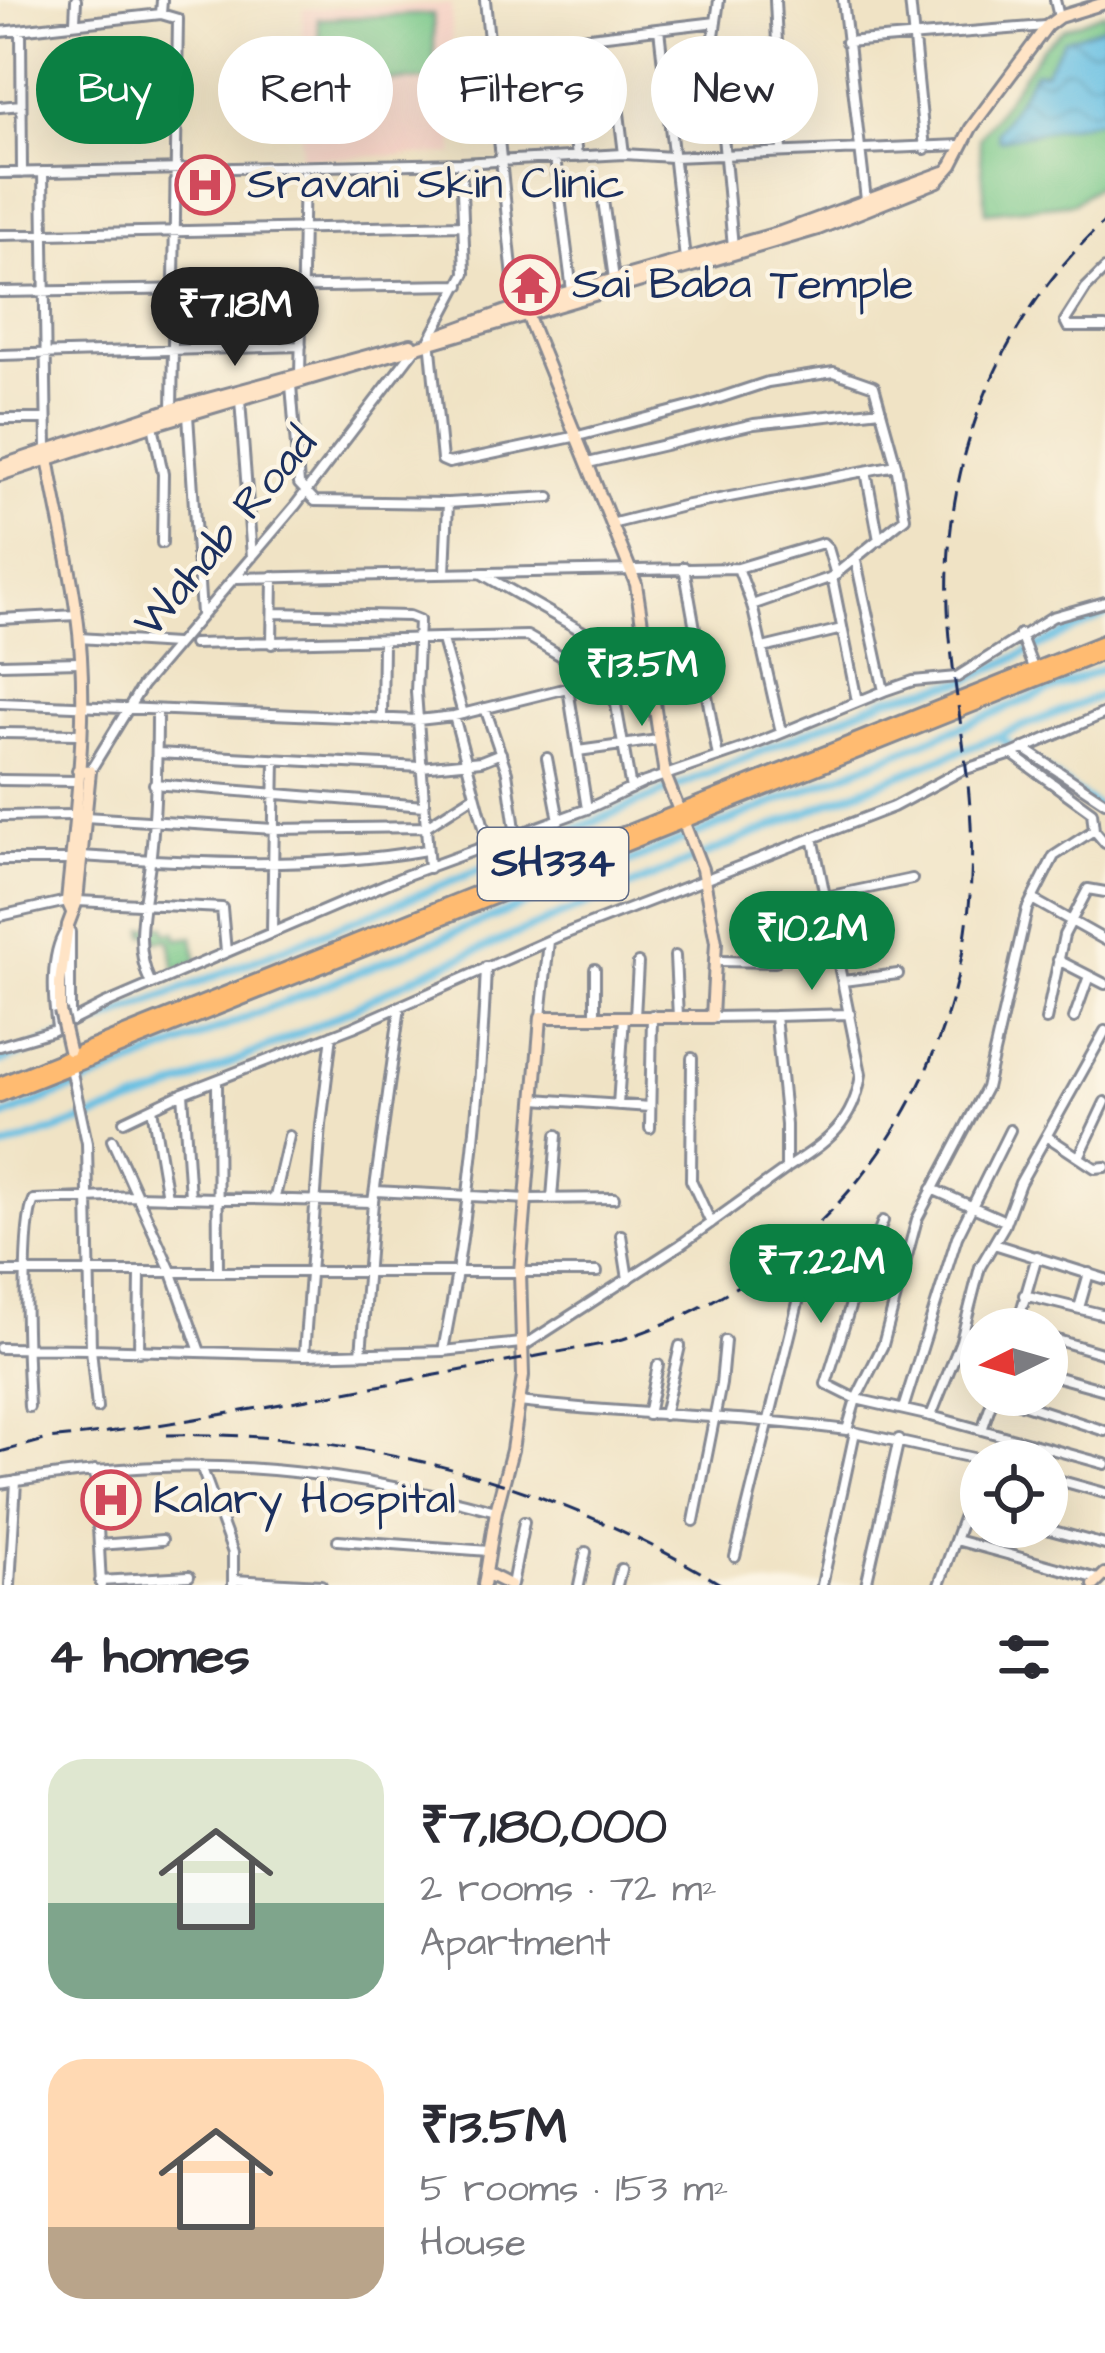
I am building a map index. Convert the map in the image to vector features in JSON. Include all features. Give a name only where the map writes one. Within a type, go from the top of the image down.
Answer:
[{"type":"main road","points":[[522,309],[818,229],[938,182],[1046,26],[1059,17],[1105,3]]},
{"type":"main road","points":[[0,471],[152,420],[423,344],[572,291],[733,247],[944,172]]},
{"type":"main road","points":[[511,1585],[485,1579],[519,1402],[520,1272],[542,1017],[712,1017],[716,961],[703,874],[666,779],[632,569],[522,309]]},
{"type":"main road","points":[[172,414],[188,415],[295,380]]},
{"type":"main road","points":[[48,454],[77,615],[80,662],[82,774],[65,1015],[71,1063]]},
{"type":"main road","name":"SH334","points":[[0,1096],[1105,641]]},
{"type":"main road","name":"SH334","points":[[1034,671],[1105,652]]},
{"type":"main road","name":"SH334","points":[[0,1084],[71,1063]]},
{"type":"street","points":[[75,22],[76,0]]},
{"type":"street","points":[[161,14],[162,0]]},
{"type":"street","points":[[485,0],[487,36]]},
{"type":"street","points":[[719,0],[714,36],[733,247]]},
{"type":"street","points":[[775,0],[782,152]]},
{"type":"street","points":[[843,0],[867,201]]},
{"type":"street","points":[[910,0],[925,148]]},
{"type":"street","points":[[1055,0],[1059,17]]},
{"type":"street","points":[[0,32],[161,14],[171,14],[180,26],[172,414]]},
{"type":"street","points":[[607,36],[716,22]]},
{"type":"street","points":[[847,42],[1046,26]]},
{"type":"street","points":[[658,29],[685,260]]},
{"type":"street","points":[[21,31],[22,173]]},
{"type":"street","points":[[0,107],[21,105]]},
{"type":"street","points":[[497,144],[522,309]]},
{"type":"street","points":[[576,144],[577,157]]},
{"type":"street","points":[[624,144],[625,154]]},
{"type":"street","points":[[0,173],[461,164],[625,154],[672,157],[961,145]]},
{"type":"street","points":[[555,158],[572,291]]},
{"type":"street","points":[[0,292],[461,285],[466,265],[461,164]]},
{"type":"street","points":[[304,168],[301,346],[295,380],[298,480],[304,493],[318,502],[338,504],[550,497]]},
{"type":"street","points":[[43,172],[48,454]]},
{"type":"street","points":[[603,200],[614,280]]},
{"type":"street","points":[[0,235],[463,225]]},
{"type":"street","points":[[1105,269],[1086,287],[1065,321],[1068,327],[1105,327]]},
{"type":"street","name":"Wahab Road","points":[[82,774],[177,644],[237,578],[423,344],[461,285]]},
{"type":"street","points":[[423,344],[442,460],[449,463],[578,436],[767,382],[834,372],[874,386],[907,514],[834,576],[752,605]]},
{"type":"street","points":[[0,355],[301,346]]},
{"type":"street","points":[[240,400],[252,559]]},
{"type":"street","points":[[588,463],[754,424],[881,410]]},
{"type":"street","points":[[188,415],[201,616]]},
{"type":"street","points":[[0,419],[44,419]]},
{"type":"street","points":[[152,420],[163,468],[162,543]]},
{"type":"street","points":[[611,524],[896,465]]},
{"type":"street","points":[[866,471],[879,541]]},
{"type":"street","points":[[445,573],[448,503]]},
{"type":"street","points":[[237,578],[738,568],[823,544],[828,548],[857,700]]},
{"type":"street","points":[[856,561],[884,691]]},
{"type":"street","points":[[684,567],[718,757]]},
{"type":"street","points":[[738,568],[752,605],[781,732]]},
{"type":"street","points":[[479,572],[589,635],[644,636]]},
{"type":"street","points":[[272,644],[273,576]]},
{"type":"street","points":[[0,1046],[57,1027],[65,1015],[151,985],[429,868],[666,779],[857,700],[913,681],[957,676],[1052,616],[1105,602]]},
{"type":"street","points":[[272,613],[415,617],[420,624],[418,720],[429,868]]},
{"type":"street","points":[[0,619],[77,615]]},
{"type":"street","points":[[763,648],[842,629]]},
{"type":"street","points":[[194,644],[527,636],[580,667],[593,682]]},
{"type":"street","points":[[1021,637],[1034,671]]},
{"type":"street","points":[[79,638],[177,644]]},
{"type":"street","points":[[442,640],[466,763],[489,846]]},
{"type":"street","points":[[382,719],[383,642]]},
{"type":"street","points":[[0,664],[80,662]]},
{"type":"street","points":[[0,704],[418,720],[459,715],[649,668]]},
{"type":"street","points":[[611,677],[631,789]]},
{"type":"street","points":[[568,688],[587,809]]},
{"type":"street","points":[[485,708],[501,753],[516,836]]},
{"type":"street","points":[[151,985],[142,951],[142,905],[150,861],[157,710]]},
{"type":"street","points":[[124,1121],[703,874],[893,807],[960,771],[1105,713]]},
{"type":"street","points":[[0,733],[79,734]]},
{"type":"street","points":[[578,751],[658,740]]},
{"type":"street","points":[[1017,751],[1105,802]]},
{"type":"street","points":[[1017,751],[1092,812],[1094,830],[1105,843]]},
{"type":"street","points":[[157,753],[421,767],[466,763],[501,753]]},
{"type":"street","points":[[547,758],[559,820]]},
{"type":"street","points":[[272,932],[275,759]]},
{"type":"street","points":[[0,780],[82,774]]},
{"type":"street","points":[[154,784],[424,806]]},
{"type":"street","points":[[0,816],[80,816],[274,829],[425,827],[476,795]]},
{"type":"street","points":[[822,1585],[856,1399],[884,1345],[917,1219],[986,1088],[1032,899],[1054,856],[1094,830]]},
{"type":"street","points":[[0,1348],[361,1354],[521,1346],[628,1279],[830,1140],[851,1114],[860,1074],[813,837]]},
{"type":"street","points":[[0,860],[273,863],[426,850]]},
{"type":"street","points":[[826,897],[912,879]]},
{"type":"street","points":[[1046,1020],[1069,922],[1088,889],[1105,892]]},
{"type":"street","points":[[1032,899],[1105,940]]},
{"type":"street","points":[[0,916],[142,905],[222,908],[226,952]]},
{"type":"street","points":[[57,1027],[59,939],[71,910]]},
{"type":"street","points":[[542,1017],[549,940]]},
{"type":"street","points":[[675,956],[678,1018]]},
{"type":"street","points":[[1058,960],[1105,984]]},
{"type":"street","points":[[716,961],[775,962]]},
{"type":"street","points":[[618,1105],[638,962]]},
{"type":"street","points":[[443,1351],[458,1274],[483,1062],[486,967]]},
{"type":"street","points":[[595,969],[595,1018]]},
{"type":"street","points":[[843,981],[898,974]]},
{"type":"street","points":[[1074,1018],[1089,976]]},
{"type":"street","points":[[361,1354],[374,1196],[400,1006]]},
{"type":"street","points":[[712,1017],[850,1014]]},
{"type":"street","points":[[650,1128],[652,1016]]},
{"type":"street","points":[[775,1016],[786,1169]]},
{"type":"street","points":[[931,1416],[961,1341],[980,1268],[1020,1184],[1105,1031]]},
{"type":"street","points":[[304,1354],[332,1035]]},
{"type":"street","points":[[692,1058],[691,1180],[711,1223]]},
{"type":"street","points":[[71,1063],[87,1143],[91,1349],[97,1408]]},
{"type":"street","points":[[217,1080],[218,1271]]},
{"type":"street","points":[[183,1093],[190,1197]]},
{"type":"street","points":[[535,1099],[650,1107]]},
{"type":"street","points":[[1079,1157],[1105,1102]]},
{"type":"street","points":[[152,1108],[167,1197]]},
{"type":"street","points":[[903,1409],[971,1206],[1010,1130]]},
{"type":"street","points":[[552,1198],[557,1135]]},
{"type":"street","points":[[275,1197],[289,1136]]},
{"type":"street","points":[[1048,1137],[1094,1168],[1105,1167]]},
{"type":"street","points":[[112,1140],[172,1273],[199,1349]]},
{"type":"street","points":[[932,1189],[1005,1221]]},
{"type":"street","points":[[28,1407],[27,1272],[31,1204],[40,1198],[614,1198]]},
{"type":"street","points":[[883,1220],[826,1378],[828,1387],[856,1399],[1105,1464]]},
{"type":"street","points":[[621,1235],[628,1279]]},
{"type":"street","points":[[994,1244],[1105,1279]]},
{"type":"street","points":[[1021,1308],[1036,1256]]},
{"type":"street","points":[[0,1272],[597,1272]]},
{"type":"street","points":[[1079,1308],[1089,1273]]},
{"type":"street","points":[[139,1352],[140,1274]]},
{"type":"street","points":[[735,1557],[805,1274]]},
{"type":"street","points":[[1024,1295],[1105,1315]]},
{"type":"street","points":[[694,1521],[725,1341]]},
{"type":"street","points":[[1068,1343],[1105,1354]]},
{"type":"street","points":[[664,1415],[680,1346]]},
{"type":"street","points":[[648,1415],[658,1365]]},
{"type":"street","points":[[1068,1380],[1105,1390]]},
{"type":"street","points":[[982,1430],[994,1395],[1105,1431]]},
{"type":"street","points":[[519,1402],[648,1415],[712,1414],[769,1420],[899,1439],[960,1456]]},
{"type":"street","points":[[866,1585],[899,1439]]},
{"type":"street","points":[[202,1466],[232,1553],[233,1582],[316,1585]]},
{"type":"street","points":[[0,1484],[94,1470],[258,1466],[382,1482],[496,1511]]},
{"type":"street","points":[[94,1470],[101,1583],[189,1576]]},
{"type":"street","points":[[10,1585],[16,1481]]},
{"type":"street","points":[[1068,1483],[1105,1493]]},
{"type":"street","points":[[511,1585],[524,1522]]},
{"type":"street","points":[[939,1585],[960,1528]]},
{"type":"street","points":[[1068,1535],[1105,1545]]},
{"type":"street","points":[[98,1545],[162,1540]]},
{"type":"street","points":[[338,1540],[489,1551]]},
{"type":"street","points":[[956,1540],[1100,1580]]},
{"type":"street","points":[[579,1585],[586,1552]]},
{"type":"street","points":[[617,1585],[621,1569]]},
{"type":"shaded area","points":[[451,4],[452,36],[417,36],[417,144],[454,144],[454,154],[301,158],[301,144],[393,144],[393,36],[303,36],[303,9]]},
{"type":"green space","points":[[1105,12],[1105,180],[1074,203],[986,212],[979,138],[1043,47],[1065,28]]},
{"type":"green space","points":[[433,14],[434,36],[417,36],[417,80],[393,81],[393,36],[319,36],[318,19]]},
{"type":"green space","points":[[165,926],[166,933],[176,932],[177,939],[193,937],[197,962],[175,970],[170,940],[156,941],[155,934],[145,935],[144,928]]},
{"type":"water","points":[[1105,26],[1105,119],[999,140],[997,132],[1035,72],[1045,72],[1064,40]]},
{"type":"waterway","points":[[0,1062],[445,884],[888,698],[966,681],[1105,615]]},
{"type":"waterway","points":[[0,1118],[1105,668]]},
{"type":"waterway","points":[[0,1149],[161,1094],[421,974],[828,803],[1105,694]]},
{"type":"waterway","points":[[999,737],[1105,813]]},
{"type":"railway","points":[[0,1452],[48,1439],[213,1416],[623,1339],[703,1306],[774,1261],[835,1206],[886,1143],[925,1072],[953,994],[968,912],[971,825],[949,626],[948,569],[964,458],[981,405],[1032,307],[1105,221]]},
{"type":"railway","points":[[167,1435],[312,1442],[455,1470],[592,1518],[722,1585]]},
{"type":"place","name":"Sravani Skin Clinic","points":[[205,185]]},
{"type":"place","name":"Sai Baba Temple","points":[[530,285]]},
{"type":"place","name":"Kalary Hospital","points":[[111,1500]]}]
